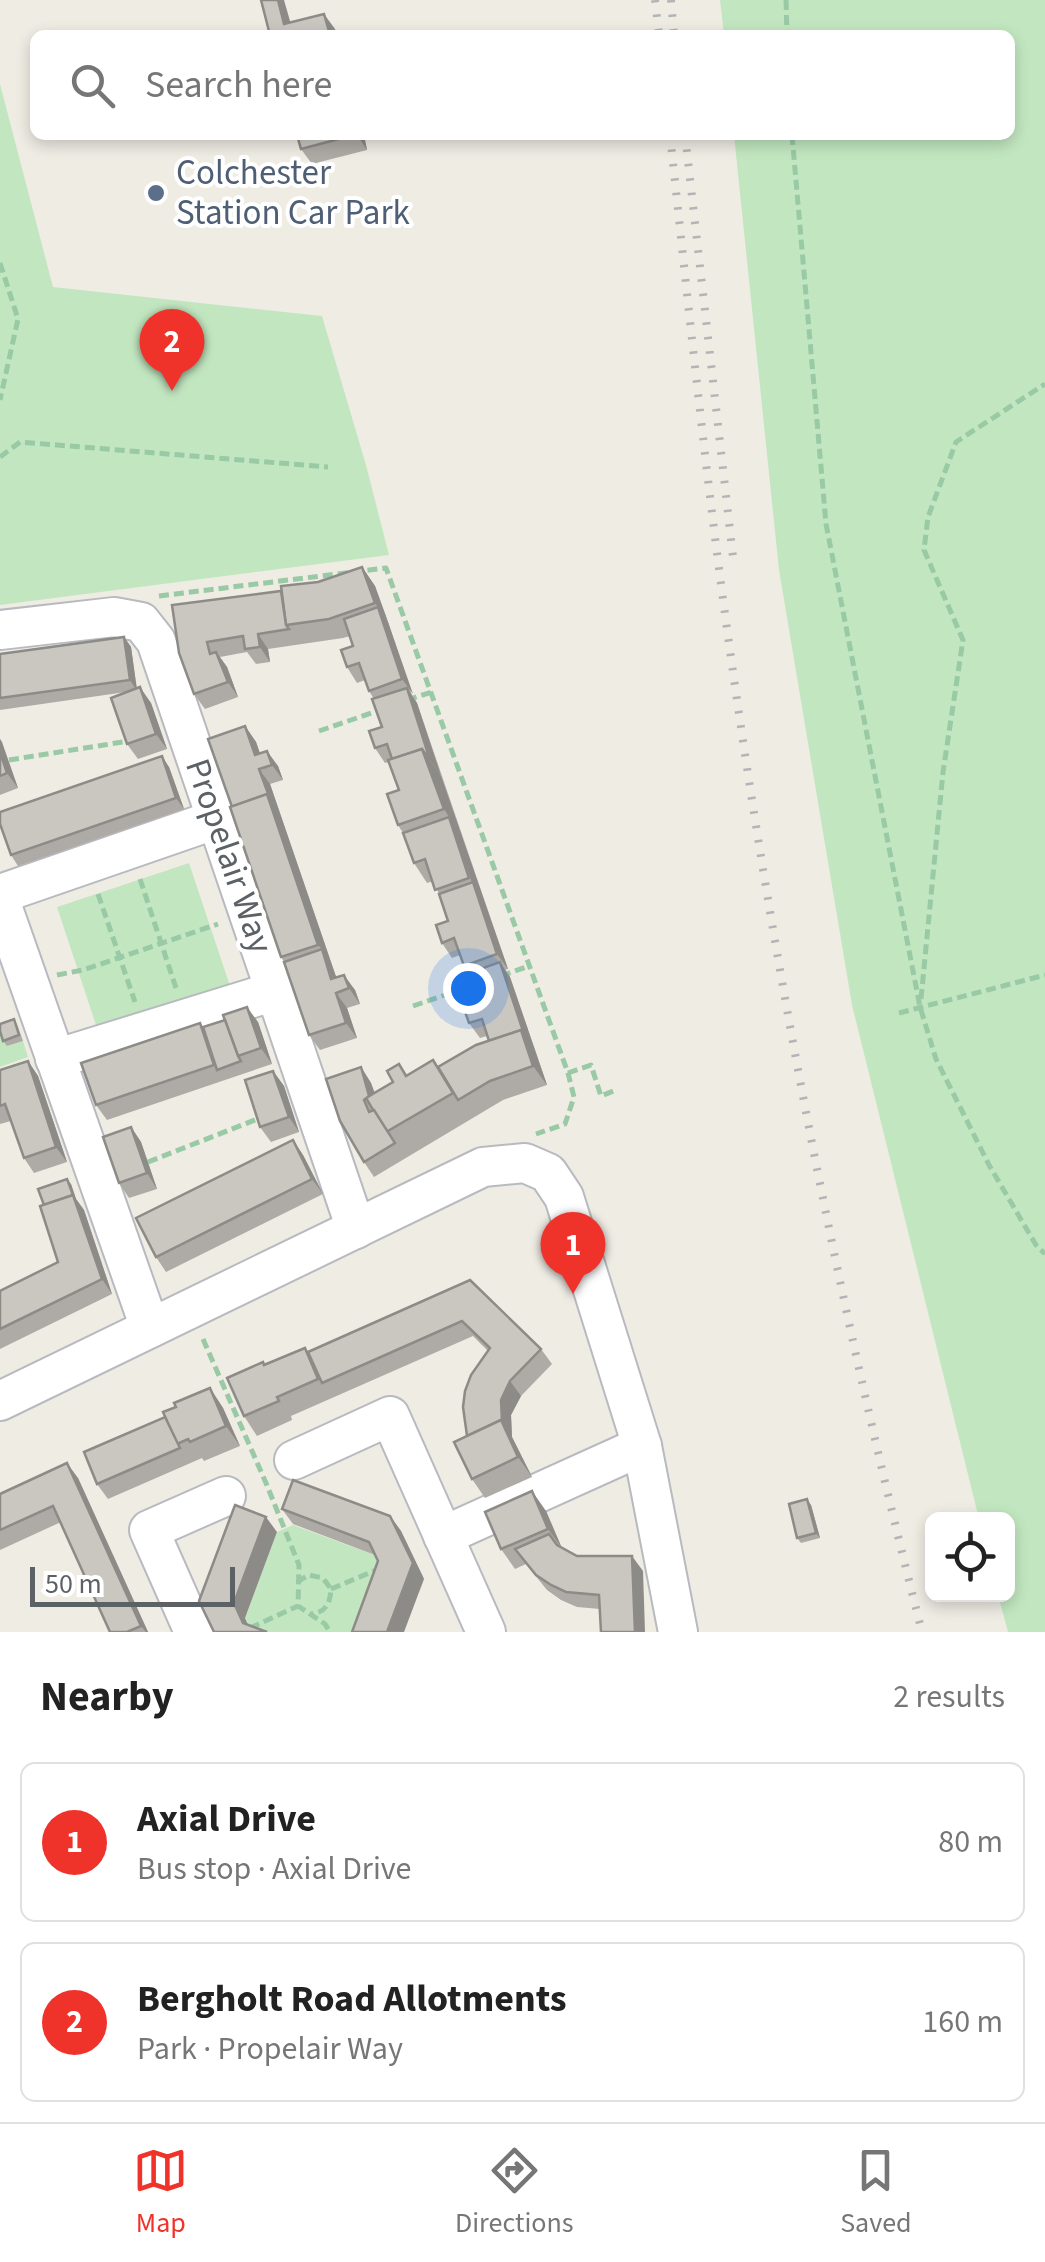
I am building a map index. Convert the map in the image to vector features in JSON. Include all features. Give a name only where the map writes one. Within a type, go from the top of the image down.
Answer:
[{"type":"street","name":"Propelair Way","points":[[0,630],[114,617],[141,622],[156,642],[356,1228]]},
{"type":"street","points":[[150,1328],[55,1060],[14,984],[0,897],[217,819]]},
{"type":"street","points":[[55,1060],[275,991]]},
{"type":"street","points":[[0,1401],[483,1167],[525,1163],[548,1173],[564,1197],[642,1446],[678,1632]]},
{"type":"street","points":[[280,1472],[390,1416],[486,1632]]},
{"type":"street","points":[[443,1536],[642,1446]]},
{"type":"street","points":[[194,1632],[149,1530],[226,1496]]},
{"type":"path","points":[[786,0],[787,30]]},
{"type":"path","points":[[792,140],[826,524],[920,1007],[936,1059],[989,1166],[1045,1254]]},
{"type":"path","points":[[0,264],[18,319],[0,400]]},
{"type":"path","points":[[920,1007],[942,772],[963,640],[924,550],[928,517],[956,442],[1045,384]]},
{"type":"path","points":[[0,458],[20,442],[328,467]]},
{"type":"path","points":[[146,597],[386,568],[574,1097],[565,1124],[525,1138]]},
{"type":"path","points":[[320,731],[432,692]]},
{"type":"path","points":[[8,760],[131,741]]},
{"type":"path","points":[[130,850],[186,1019]]},
{"type":"path","points":[[88,864],[146,1033]]},
{"type":"path","points":[[14,984],[78,972],[249,914]]},
{"type":"path","points":[[496,978],[529,966]]},
{"type":"path","points":[[898,1013],[1045,976]]},
{"type":"path","points":[[413,1006],[479,983]]},
{"type":"path","points":[[568,1073],[591,1065],[601,1096],[616,1090]]},
{"type":"path","points":[[148,1162],[262,1116]]},
{"type":"path","points":[[190,1309],[280,1472],[299,1565],[298,1606],[325,1624],[330,1632]]},
{"type":"path","points":[[226,1496],[280,1472]]},
{"type":"path","points":[[331,1589],[384,1567]]},
{"type":"path","points":[[297,1582],[310,1575],[323,1578],[331,1589],[330,1602],[321,1612],[308,1614]]},
{"type":"path","points":[[249,1628],[298,1606]]},
{"type":"green space","points":[[720,0],[1045,0],[1045,1632],[1008,1632],[1000,1602],[1015,1602],[1015,1512],[977,1512],[852,1005],[779,570],[735,140],[1015,140],[1015,30],[723,30]]},
{"type":"green space","points":[[0,84],[53,287],[322,316],[389,555],[0,605]]},
{"type":"green space","points":[[189,863],[230,986],[98,1031],[57,907]]},
{"type":"green space","points":[[0,1030],[7,1046],[23,1041],[28,1057],[0,1067]]},
{"type":"green space","points":[[293,1525],[380,1557],[368,1632],[251,1632],[245,1618],[277,1532]]},
{"type":"building","points":[[261,0],[278,0],[284,24],[324,14],[329,30],[269,30]]},
{"type":"building","points":[[298,140],[335,140],[301,149]]},
{"type":"building","points":[[362,567],[375,603],[329,619],[286,625],[281,586],[318,582]]},
{"type":"building","points":[[281,591],[289,629],[258,634],[260,647],[245,649],[243,636],[207,642],[210,654],[216,652],[228,682],[194,694],[179,653],[172,605]]},
{"type":"building","points":[[378,607],[402,679],[369,691],[359,663],[347,667],[341,650],[353,646],[344,619]]},
{"type":"building","points":[[124,637],[130,680],[0,698],[0,654]]},
{"type":"building","points":[[140,687],[156,734],[127,744],[111,698]]},
{"type":"building","points":[[407,688],[430,760],[422,749],[392,759],[387,744],[375,748],[369,731],[382,727],[372,699]]},
{"type":"building","points":[[245,726],[255,755],[267,751],[272,765],[259,769],[270,799],[267,794],[232,807],[208,739]]},
{"type":"building","points":[[422,749],[444,809],[398,825],[387,794],[399,790],[388,760]]},
{"type":"building","points":[[0,752],[7,773],[0,776]]},
{"type":"building","points":[[162,756],[176,798],[11,855],[0,812]]},
{"type":"building","points":[[267,794],[318,945],[281,957],[230,807]]},
{"type":"building","points":[[449,817],[469,878],[435,890],[425,859],[414,863],[403,833]]},
{"type":"building","points":[[473,882],[497,954],[464,966],[454,938],[442,943],[436,925],[448,921],[439,894]]},
{"type":"building","points":[[322,949],[331,979],[344,975],[349,988],[336,993],[346,1023],[309,1035],[284,962]]},
{"type":"building","points":[[500,962],[524,1034],[521,1030],[489,1041],[482,1019],[469,1023],[463,1006],[476,1002],[466,974]]},
{"type":"building","points":[[247,1007],[261,1048],[238,1056],[223,1015]]},
{"type":"building","points":[[14,1019],[19,1035],[3,1041],[0,1024]]},
{"type":"building","points":[[225,1020],[241,1061],[217,1070],[203,1027]]},
{"type":"building","points":[[200,1023],[214,1065],[96,1105],[81,1063]]},
{"type":"building","points":[[521,1030],[533,1066],[490,1081],[458,1100],[438,1067],[476,1045]]},
{"type":"building","points":[[433,1060],[453,1093],[386,1132],[366,1098],[393,1082],[387,1071],[399,1064],[406,1076]]},
{"type":"building","points":[[28,1061],[56,1147],[24,1158],[5,1104],[0,1106],[0,1070]]},
{"type":"building","points":[[361,1067],[369,1112],[374,1110],[395,1143],[364,1162],[340,1121],[326,1079]]},
{"type":"building","points":[[273,1071],[289,1117],[260,1127],[245,1080]]},
{"type":"building","points":[[131,1127],[147,1173],[119,1183],[103,1137]]},
{"type":"building","points":[[293,1140],[312,1179],[156,1257],[136,1218]]},
{"type":"building","points":[[67,1179],[73,1195],[44,1205],[38,1189]]},
{"type":"building","points":[[73,1195],[102,1279],[0,1329],[0,1291],[58,1262],[40,1206]]},
{"type":"building","points":[[470,1280],[541,1349],[510,1381],[501,1400],[502,1422],[467,1436],[465,1391],[490,1348],[462,1321],[322,1383],[308,1352]]},
{"type":"building","points":[[305,1348],[318,1379],[244,1416],[227,1378]]},
{"type":"building","points":[[210,1388],[226,1426],[177,1444],[163,1412],[176,1407],[174,1403]]},
{"type":"building","points":[[165,1417],[180,1448],[97,1484],[84,1452]]},
{"type":"building","points":[[501,1420],[518,1457],[472,1479],[454,1442]]},
{"type":"building","points":[[67,1463],[141,1626],[127,1632],[110,1632],[53,1506],[0,1530],[0,1494]]},
{"type":"building","points":[[293,1480],[390,1516],[413,1563],[387,1632],[352,1632],[378,1561],[369,1542],[282,1509]]},
{"type":"building","points":[[532,1491],[548,1529],[501,1549],[485,1512]]},
{"type":"building","points":[[807,1499],[816,1533],[797,1538],[789,1504]]},
{"type":"building","points":[[235,1505],[266,1517],[234,1603],[243,1623],[267,1632],[214,1632],[199,1601]]},
{"type":"building","points":[[549,1534],[557,1545],[577,1556],[632,1556],[635,1632],[601,1632],[599,1595],[566,1592],[551,1585],[536,1575],[515,1549]]},
{"type":"railway","points":[[655,0],[658,30]]},
{"type":"railway","points":[[671,0],[674,30]]},
{"type":"railway","points":[[671,140],[720,573],[787,1012],[836,1261],[922,1632]]},
{"type":"railway","points":[[686,140],[733,557]]},
{"type":"place","name":"Colchester Station Car Park","points":[[156,193]]},
{"type":"place","name":"Bergholt Road Allotments","points":[[172,391]]},
{"type":"place","name":"Axial Drive","points":[[573,1294]]}]
